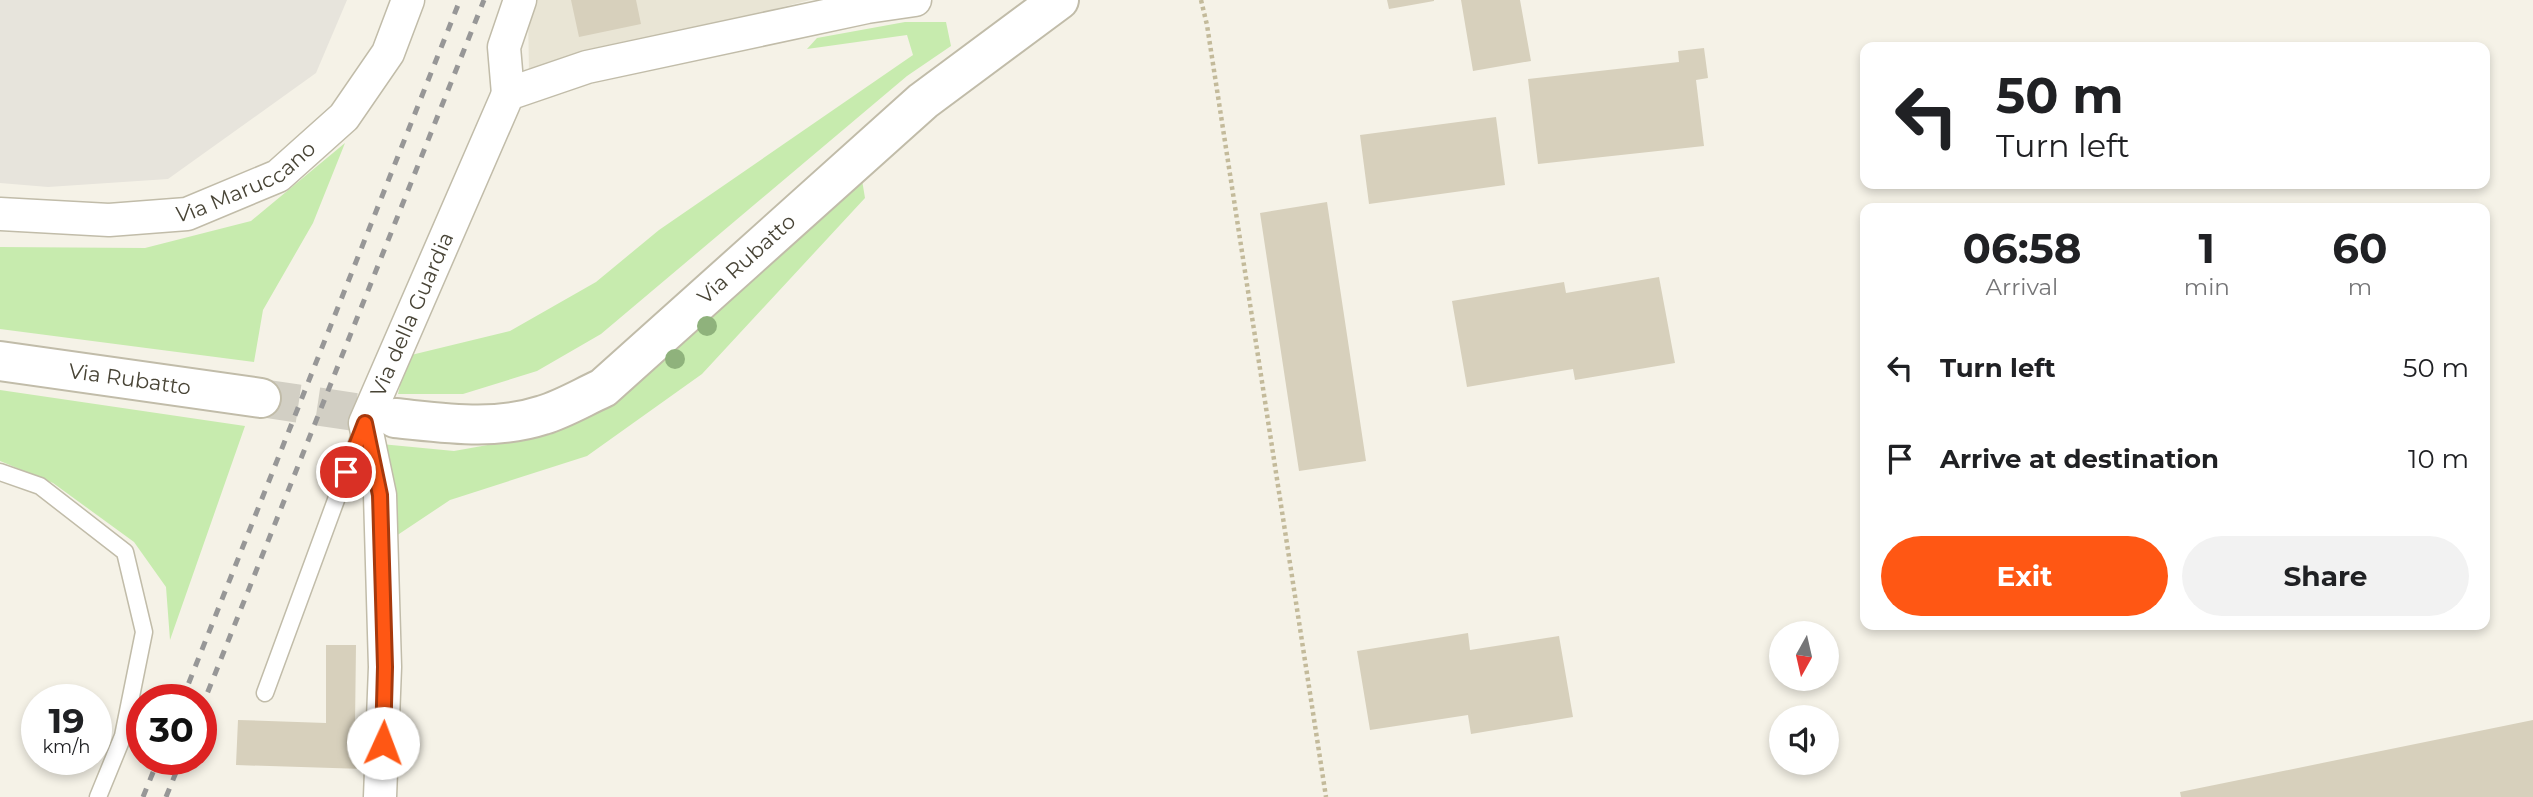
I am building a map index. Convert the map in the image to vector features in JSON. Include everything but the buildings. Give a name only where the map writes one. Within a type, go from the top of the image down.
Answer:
[{"type":"street","name":"Via Maruccano","points":[[0,214],[108,220],[187,214],[278,176],[344,117],[388,53],[408,0]]},
{"type":"street","name":"Via della Guardia","points":[[380,797],[385,667],[380,421],[508,94],[504,47],[520,0]]},
{"type":"street","points":[[508,94],[587,67],[867,7],[915,0]]},
{"type":"street","name":"Via Rubatto","points":[[380,421],[500,424],[543,415],[603,388],[923,101],[1047,1]]},
{"type":"street","name":"Via Rubatto","points":[[0,361],[261,398]]},
{"type":"lane","points":[[265,693],[380,421]]},
{"type":"lane","points":[[0,472],[40,486],[125,552],[144,632],[122,736],[98,797]]},
{"type":"path","points":[[1201,0],[1326,797]]},
{"type":"shaded area","points":[[0,0],[347,0],[316,73],[168,179],[48,187],[0,183]]},
{"type":"shaded area","points":[[533,0],[810,0],[529,72],[528,12]]},
{"type":"green space","points":[[905,22],[946,22],[951,46],[907,76],[601,334],[537,371],[463,394],[398,394],[407,356],[510,331],[596,282],[659,230],[913,55],[907,35],[807,49],[817,38]]},
{"type":"green space","points":[[345,143],[313,223],[263,310],[254,362],[0,329],[0,247],[145,248],[251,221]]},
{"type":"green space","points":[[862,180],[865,198],[702,374],[587,456],[450,500],[396,536],[381,444],[454,451],[539,436],[636,380]]},
{"type":"green space","points":[[0,390],[245,426],[170,640],[166,587],[134,542],[53,483],[0,461]]},
{"type":"tunnel","points":[[261,398],[395,418]]},
{"type":"railway","points":[[188,684],[460,0]]},
{"type":"railway","points":[[211,684],[484,0]]},
{"type":"railway","points":[[143,797],[152,775]]},
{"type":"railway","points":[[166,797],[175,775]]},
{"type":"route","points":[[346,472],[365,423],[380,495],[385,667],[383,743]]}]
